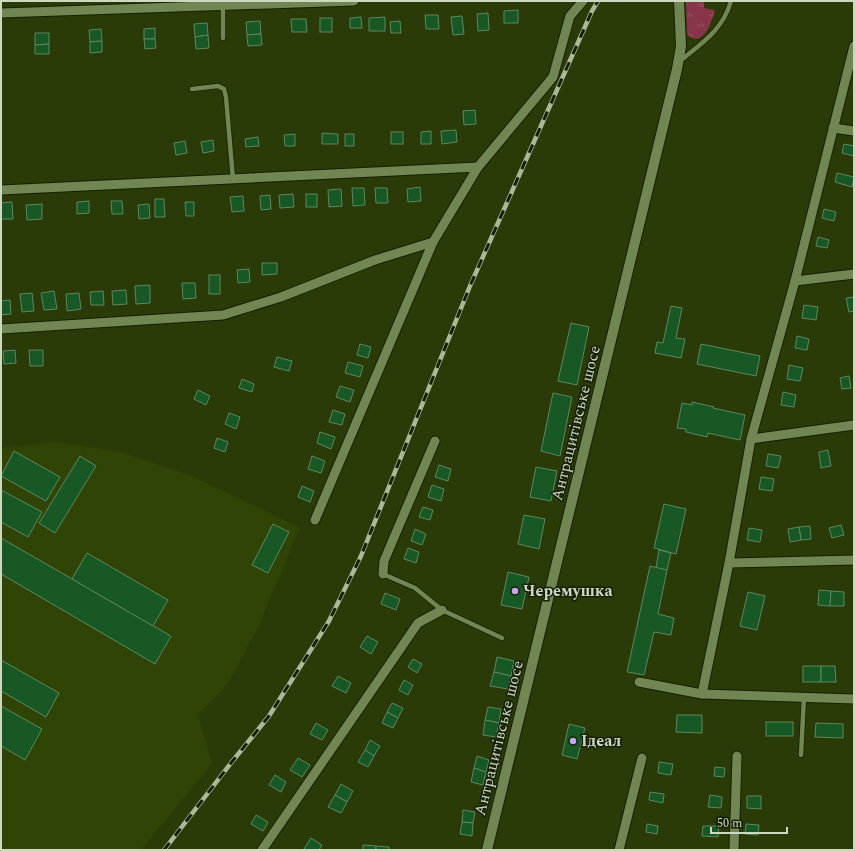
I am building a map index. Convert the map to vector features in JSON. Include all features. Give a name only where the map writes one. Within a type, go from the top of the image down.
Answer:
[{"type":"main road","name":"Антрацитівське шосе","points":[[487,850],[678,62],[681,46],[679,1]]},
{"type":"street","points":[[1,13],[354,1]]},
{"type":"street","points":[[315,520],[433,242],[478,166],[553,77],[570,16],[583,1]]},
{"type":"street","points":[[702,694],[729,563],[751,439],[796,281],[854,46]]},
{"type":"street","points":[[833,128],[854,131]]},
{"type":"street","points":[[1,190],[478,166]]},
{"type":"street","points":[[1,329],[223,315],[281,297],[375,260],[433,242]]},
{"type":"street","points":[[796,281],[854,274]]},
{"type":"street","points":[[751,439],[854,425]]},
{"type":"street","points":[[384,574],[384,561],[435,441]]},
{"type":"street","points":[[729,563],[854,560]]},
{"type":"street","points":[[262,850],[418,623],[442,610]]},
{"type":"street","points":[[638,682],[702,694],[854,699]]},
{"type":"street","points":[[734,850],[737,756]]},
{"type":"street","points":[[619,850],[642,758]]},
{"type":"lane","points":[[678,62],[708,38],[724,20],[731,1]]},
{"type":"lane","points":[[223,6],[223,38]]},
{"type":"lane","points":[[192,89],[218,86],[224,89],[233,179]]},
{"type":"lane","points":[[384,574],[415,588],[442,610],[502,638]]},
{"type":"lane","points":[[801,755],[804,698]]},
{"type":"shaded area","points":[[55,442],[121,452],[190,475],[300,528],[257,629],[227,685],[198,714],[212,764],[141,850],[1,850],[1,448]]},
{"type":"green space","points":[[686,1],[704,1],[704,8],[715,10],[706,32],[702,37],[697,39],[692,38],[687,34]]},
{"type":"building","points":[[518,10],[518,23],[504,23],[504,11]]},
{"type":"building","points":[[488,13],[489,30],[478,31],[477,14]]},
{"type":"building","points":[[425,15],[438,15],[439,29],[426,29]]},
{"type":"building","points":[[462,16],[464,34],[453,35],[451,17]]},
{"type":"building","points":[[361,17],[362,28],[350,28],[350,18]]},
{"type":"building","points":[[385,17],[385,31],[369,31],[369,18]]},
{"type":"building","points":[[320,18],[332,18],[332,32],[320,32]]},
{"type":"building","points":[[291,19],[306,19],[307,32],[292,32]]},
{"type":"building","points":[[260,21],[261,34],[247,35],[246,22]]},
{"type":"building","points":[[400,21],[401,33],[391,33],[390,22]]},
{"type":"building","points":[[207,23],[208,35],[195,37],[194,24]]},
{"type":"building","points":[[155,28],[155,39],[144,39],[144,29]]},
{"type":"building","points":[[101,29],[102,41],[90,42],[89,30]]},
{"type":"building","points":[[35,33],[49,33],[49,44],[35,45]]},
{"type":"building","points":[[261,34],[262,45],[248,46],[247,35]]},
{"type":"building","points":[[208,35],[209,48],[196,49],[195,37]]},
{"type":"building","points":[[144,39],[155,39],[156,48],[145,49]]},
{"type":"building","points":[[102,41],[102,52],[90,53],[90,42]]},
{"type":"building","points":[[49,44],[49,54],[35,54],[35,45]]},
{"type":"building","points":[[475,110],[476,124],[464,125],[463,111]]},
{"type":"building","points":[[456,130],[457,142],[442,144],[441,131]]},
{"type":"building","points":[[431,131],[431,144],[421,144],[421,132]]},
{"type":"building","points":[[391,132],[403,132],[403,144],[391,144]]},
{"type":"building","points":[[322,133],[338,134],[338,144],[322,144]]},
{"type":"building","points":[[295,134],[295,146],[285,146],[284,135]]},
{"type":"building","points":[[345,134],[354,134],[354,146],[345,146]]},
{"type":"building","points":[[258,137],[259,146],[246,147],[245,139]]},
{"type":"building","points":[[213,140],[214,151],[203,153],[201,142]]},
{"type":"building","points":[[185,141],[187,153],[176,155],[174,143]]},
{"type":"building","points":[[844,144],[854,146],[854,156],[842,153]]},
{"type":"building","points":[[837,173],[854,177],[852,187],[835,182]]},
{"type":"building","points":[[420,187],[421,201],[408,202],[407,189]]},
{"type":"building","points":[[352,188],[364,188],[365,205],[353,206]]},
{"type":"building","points":[[375,188],[387,188],[388,203],[376,203]]},
{"type":"building","points":[[341,189],[342,206],[329,207],[328,190]]},
{"type":"building","points":[[293,194],[294,207],[280,208],[279,195]]},
{"type":"building","points":[[306,194],[317,194],[317,207],[306,207]]},
{"type":"building","points":[[270,195],[271,209],[261,210],[260,196]]},
{"type":"building","points":[[243,196],[244,211],[232,212],[230,197]]},
{"type":"building","points":[[155,199],[164,199],[165,217],[155,217]]},
{"type":"building","points":[[89,201],[89,213],[77,214],[77,202]]},
{"type":"building","points":[[111,201],[122,201],[123,214],[112,214]]},
{"type":"building","points":[[12,202],[13,219],[1,219],[1,203]]},
{"type":"building","points":[[185,202],[194,202],[194,216],[186,216]]},
{"type":"building","points":[[42,204],[42,219],[27,220],[26,205]]},
{"type":"building","points":[[149,204],[150,218],[139,219],[138,205]]},
{"type":"building","points":[[824,209],[836,212],[834,221],[822,218]]},
{"type":"building","points":[[818,237],[829,240],[827,248],[816,246]]},
{"type":"building","points":[[262,263],[277,263],[277,274],[262,275]]},
{"type":"building","points":[[249,269],[250,282],[238,283],[237,270]]},
{"type":"building","points":[[209,275],[220,275],[220,294],[209,294]]},
{"type":"building","points":[[182,283],[195,283],[196,298],[183,299]]},
{"type":"building","points":[[150,285],[150,303],[136,304],[135,286]]},
{"type":"building","points":[[126,290],[127,304],[113,305],[112,291]]},
{"type":"building","points":[[54,291],[57,309],[44,310],[41,293]]},
{"type":"building","points":[[103,291],[104,305],[91,305],[90,292]]},
{"type":"building","points":[[32,293],[34,311],[22,312],[20,294]]},
{"type":"building","points":[[79,293],[81,309],[67,311],[66,294]]},
{"type":"building","points":[[854,297],[854,311],[849,312],[846,298]]},
{"type":"building","points":[[10,300],[11,314],[1,315],[1,301]]},
{"type":"building","points":[[804,305],[818,307],[816,320],[802,318]]},
{"type":"building","points":[[671,306],[682,308],[676,338],[685,339],[681,358],[655,353],[657,342],[663,343]]},
{"type":"building","points":[[571,323],[589,327],[577,385],[558,381]]},
{"type":"building","points":[[797,336],[809,339],[807,350],[795,348]]},
{"type":"building","points":[[360,344],[371,347],[368,358],[357,355]]},
{"type":"building","points":[[701,344],[760,356],[756,376],[697,364]]},
{"type":"building","points":[[15,350],[16,363],[4,364],[3,351]]},
{"type":"building","points":[[29,350],[43,350],[43,366],[30,366]]},
{"type":"building","points":[[277,357],[292,361],[289,371],[274,367]]},
{"type":"building","points":[[348,362],[363,366],[360,377],[345,373]]},
{"type":"building","points":[[789,365],[803,368],[800,381],[787,379]]},
{"type":"building","points":[[849,376],[851,388],[842,389],[840,378]]},
{"type":"building","points":[[242,379],[254,384],[252,392],[239,388]]},
{"type":"building","points":[[340,386],[354,390],[350,402],[336,397]]},
{"type":"building","points":[[198,390],[210,396],[206,405],[194,399]]},
{"type":"building","points":[[783,392],[796,395],[794,407],[781,405]]},
{"type":"building","points":[[553,393],[572,397],[560,456],[541,451]]},
{"type":"building","points":[[692,402],[745,415],[740,440],[708,433],[707,437],[686,432],[686,429],[677,428],[682,403],[692,405]]},
{"type":"building","points":[[333,410],[345,414],[342,425],[329,422]]},
{"type":"building","points":[[229,413],[240,417],[236,429],[225,424]]},
{"type":"building","points":[[320,432],[335,437],[331,449],[317,443]]},
{"type":"building","points":[[217,438],[228,442],[225,452],[214,448]]},
{"type":"building","points":[[828,450],[831,466],[821,468],[819,452]]},
{"type":"building","points":[[14,451],[60,477],[46,501],[1,476]]},
{"type":"building","points":[[768,454],[781,456],[778,468],[766,466]]},
{"type":"building","points":[[80,456],[96,466],[55,533],[39,523]]},
{"type":"building","points":[[312,456],[325,461],[321,473],[308,469]]},
{"type":"building","points":[[439,465],[451,469],[448,481],[435,477]]},
{"type":"building","points":[[536,467],[557,471],[551,501],[530,497]]},
{"type":"building","points":[[761,477],[774,479],[772,491],[759,489]]},
{"type":"building","points":[[432,485],[444,489],[441,501],[428,497]]},
{"type":"building","points":[[302,486],[314,491],[310,502],[298,497]]},
{"type":"building","points":[[1,490],[42,512],[28,537],[1,522]]},
{"type":"building","points":[[664,504],[686,509],[676,554],[654,548]]},
{"type":"building","points":[[423,507],[433,510],[430,520],[419,517]]},
{"type":"building","points":[[524,515],[545,519],[539,549],[518,544]]},
{"type":"building","points":[[273,524],[289,532],[268,573],[252,565]]},
{"type":"building","points":[[841,525],[844,535],[832,538],[829,528]]},
{"type":"building","points":[[810,526],[811,539],[801,540],[799,527]]},
{"type":"building","points":[[799,527],[801,540],[790,542],[788,529]]},
{"type":"building","points":[[749,528],[762,530],[760,542],[747,540]]},
{"type":"building","points":[[415,529],[426,534],[422,545],[411,541]]},
{"type":"building","points":[[1,538],[171,636],[155,664],[1,574]]},
{"type":"building","points":[[408,548],[419,552],[416,563],[404,559]]},
{"type":"building","points":[[659,550],[671,553],[667,570],[656,568]]},
{"type":"building","points":[[87,553],[168,600],[153,626],[72,579]]},
{"type":"building","points":[[650,566],[667,570],[658,614],[674,618],[671,635],[654,632],[644,675],[627,672]]},
{"type":"building","name":"Черемушка","points":[[508,572],[529,577],[522,609],[501,605]]},
{"type":"building","points":[[819,590],[831,591],[830,606],[818,605]]},
{"type":"building","points":[[831,591],[844,592],[844,606],[830,606]]},
{"type":"building","points":[[748,592],[765,596],[757,630],[740,626]]},
{"type":"building","points":[[385,593],[400,599],[396,610],[381,604]]},
{"type":"building","points":[[367,636],[378,642],[371,654],[360,647]]},
{"type":"building","points":[[497,657],[514,661],[511,676],[494,672]]},
{"type":"building","points":[[413,659],[422,664],[417,673],[408,667]]},
{"type":"building","points":[[1,660],[59,693],[46,717],[1,691]]},
{"type":"building","points":[[803,666],[821,666],[821,682],[803,682]]},
{"type":"building","points":[[821,666],[835,666],[836,682],[821,682]]},
{"type":"building","points":[[494,672],[511,676],[508,689],[490,686]]},
{"type":"building","points":[[338,676],[351,683],[346,693],[332,686]]},
{"type":"building","points":[[404,680],[413,685],[408,695],[399,690]]},
{"type":"building","points":[[392,703],[403,708],[398,718],[387,712]]},
{"type":"building","points":[[1,706],[42,729],[25,760],[1,746]]},
{"type":"building","points":[[488,707],[501,709],[499,723],[485,720]]},
{"type":"building","points":[[387,712],[398,718],[393,728],[382,723]]},
{"type":"building","points":[[677,715],[702,715],[702,733],[676,732]]},
{"type":"building","points":[[485,720],[499,723],[496,737],[483,735]]},
{"type":"building","points":[[766,722],[793,722],[793,736],[766,736]]},
{"type":"building","points":[[316,723],[328,730],[322,740],[310,734]]},
{"type":"building","points":[[816,723],[843,724],[843,738],[815,737]]},
{"type":"building","name":"Ідеал","points":[[569,724],[585,728],[577,759],[562,755]]},
{"type":"building","points":[[370,740],[380,746],[374,756],[365,750]]},
{"type":"building","points":[[365,750],[374,756],[368,767],[358,762]]},
{"type":"building","points":[[477,756],[489,760],[486,772],[474,768]]},
{"type":"building","points":[[298,758],[310,765],[302,777],[290,770]]},
{"type":"building","points":[[659,762],[673,764],[671,775],[658,773]]},
{"type":"building","points":[[715,767],[725,768],[724,777],[714,776]]},
{"type":"building","points":[[474,768],[486,772],[483,785],[471,782]]},
{"type":"building","points":[[275,775],[286,782],[281,792],[269,785]]},
{"type":"building","points":[[341,784],[353,791],[347,802],[335,795]]},
{"type":"building","points":[[650,792],[664,794],[663,803],[649,800]]},
{"type":"building","points":[[335,795],[347,802],[341,813],[328,807]]},
{"type":"building","points":[[710,795],[722,797],[721,808],[708,807]]},
{"type":"building","points":[[747,796],[761,796],[761,809],[747,808]]},
{"type":"building","points":[[463,810],[475,812],[473,823],[462,822]]},
{"type":"building","points":[[256,815],[268,822],[263,831],[251,824]]},
{"type":"building","points":[[462,822],[473,823],[472,836],[460,834]]},
{"type":"building","points":[[647,824],[658,826],[657,834],[646,832]]},
{"type":"building","points":[[746,824],[759,825],[758,835],[745,834]]},
{"type":"building","points":[[703,826],[719,826],[718,837],[702,836]]},
{"type":"building","points":[[311,838],[322,845],[319,850],[304,849]]},
{"type":"building","points":[[363,845],[376,846],[376,850],[363,850]]},
{"type":"building","points":[[376,846],[389,847],[389,850],[376,850]]},
{"type":"railway","points":[[164,850],[269,716],[329,621],[361,556],[470,286],[592,11],[598,1]]},
{"type":"place","name":"Черемушка","points":[[515,591]]},
{"type":"place","name":"Ідеал","points":[[573,741]]}]
